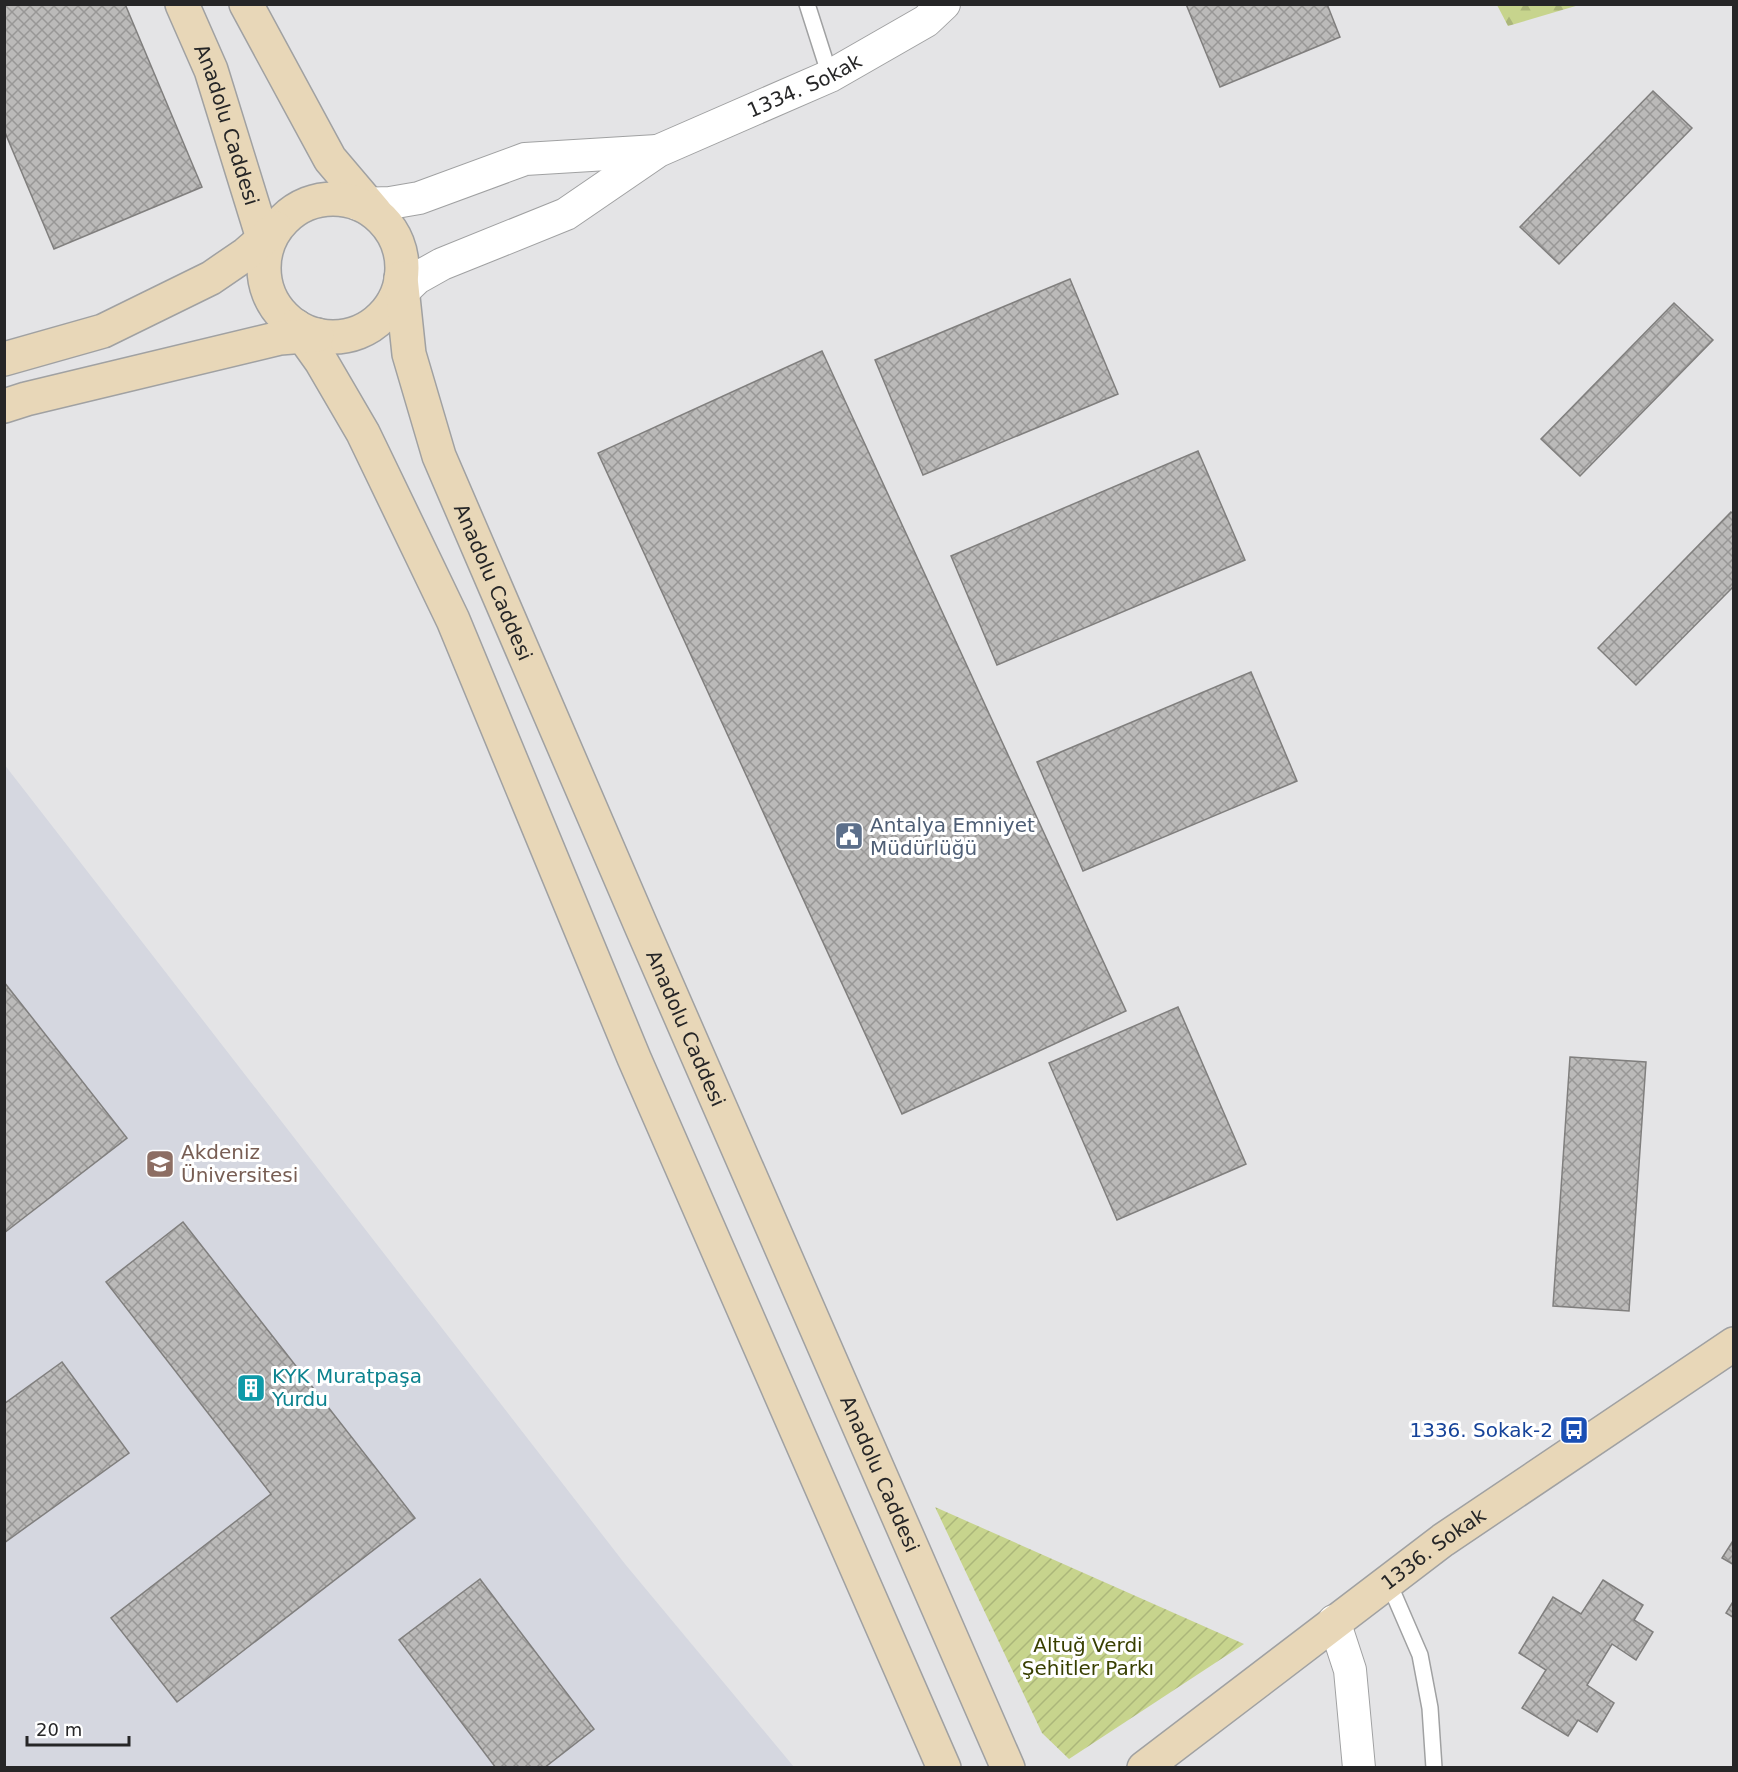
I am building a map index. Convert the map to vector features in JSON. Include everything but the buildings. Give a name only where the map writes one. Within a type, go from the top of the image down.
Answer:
[{"type":"main road","name":"Anadolu Caddesi","points":[[182,4],[214,80],[269,238]]},
{"type":"main road","points":[[4,406],[280,338],[305,333],[339,337],[361,330],[380,318],[399,290],[401,255],[392,233],[368,208],[330,159],[246,4]]},
{"type":"main road","points":[[4,359],[103,331],[211,278],[269,238],[292,212],[313,202],[336,199],[368,208]]},
{"type":"main road","points":[[269,238],[263,271],[268,292],[279,312],[305,333],[363,433],[453,620],[634,1058],[944,1767]]},
{"type":"main road","name":"Anadolu Caddesi","points":[[399,290],[408,354],[439,456],[1008,1767]]},
{"type":"main road","name":"1336. Sokak","points":[[1144,1767],[1334,1621],[1453,1534],[1734,1344]]},
{"type":"street","name":"1334. Sokak","points":[[399,290],[442,264],[566,214],[658,151],[830,76],[926,21],[944,4]]},
{"type":"street","name":"1334. Sokak","points":[[368,208],[419,198],[525,159],[658,151]]},
{"type":"street","points":[[1334,1621],[1350,1670],[1359,1767]]},
{"type":"lane","points":[[807,4],[830,76]]},
{"type":"lane","points":[[1388,1581],[1420,1655],[1430,1708],[1434,1767]]},
{"type":"shaded area","name":"Akdeniz Üniversitesi","points":[[4,764],[625,1564],[794,1767],[5,1767]]},
{"type":"green space","points":[[1497,5],[1579,5],[1508,26]]},
{"type":"green space","name":"Altuğ Verdi Şehitler Parkı","points":[[935,1507],[1244,1644],[1069,1759],[1042,1733]]},
{"type":"place","name":"Antalya Emniyet Müdürlüğü","points":[[849,836]]},
{"type":"place","name":"Akdeniz Üniversitesi","points":[[160,1164]]},
{"type":"place","name":"KYK Muratpaşa Yurdu","points":[[251,1388]]},
{"type":"place","name":"1336. Sokak-2","points":[[1574,1430]]}]
